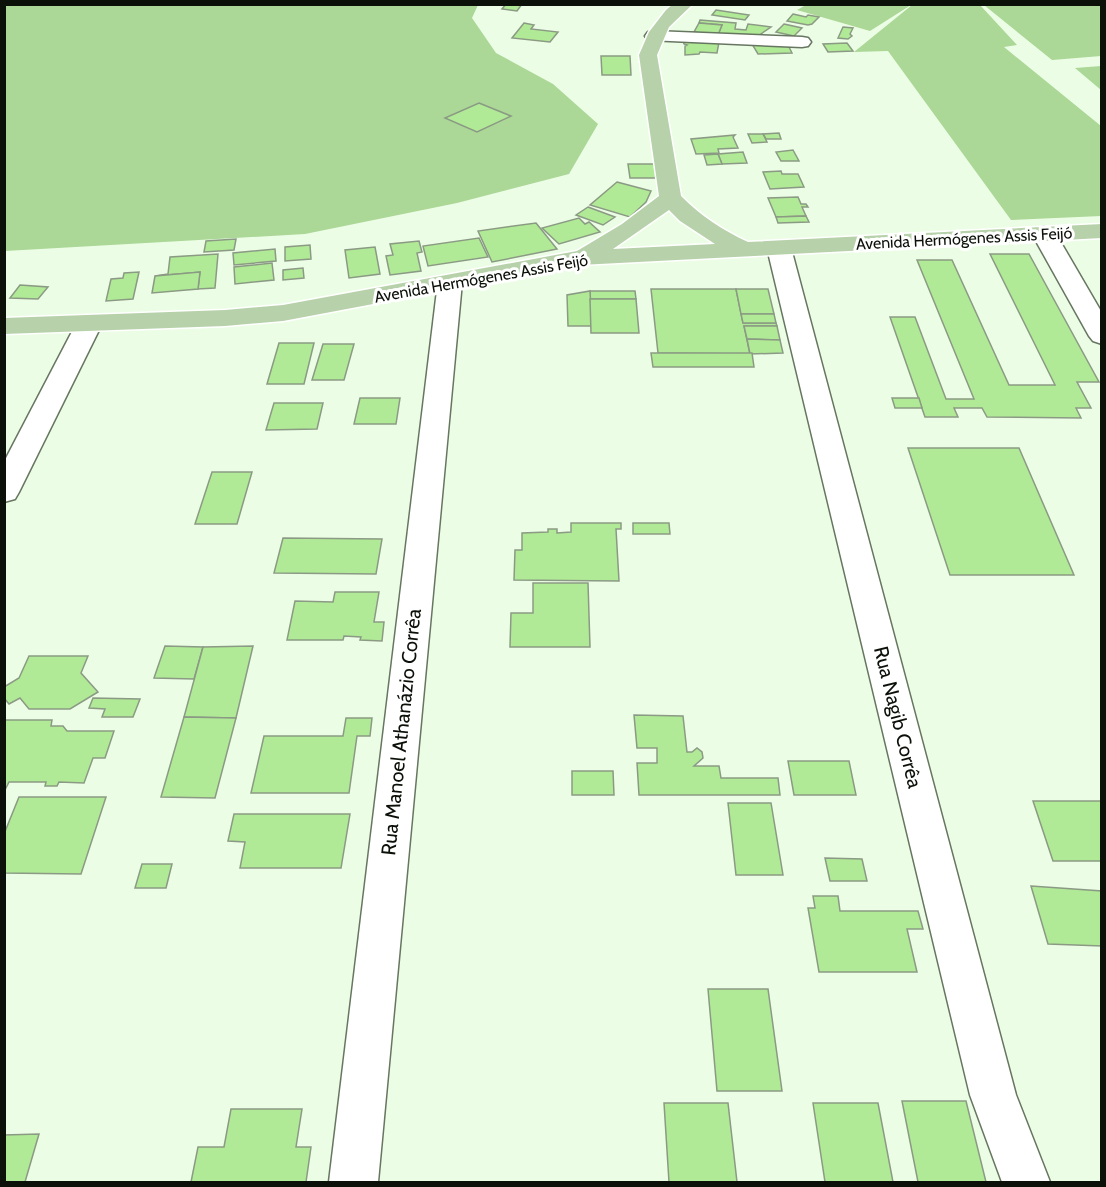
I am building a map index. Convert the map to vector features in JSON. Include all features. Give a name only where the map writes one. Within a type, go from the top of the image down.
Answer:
[{"type":"main road","points":[[685,4],[663,22],[654,36],[648,56],[670,198],[696,222],[762,249]]},
{"type":"main road","points":[[580,258],[617,239],[647,219],[670,198]]},
{"type":"main road","name":"Avenida Hermógenes Assis Feijó","points":[[4,326],[225,318],[283,313],[580,258],[1101,231]]},
{"type":"street","points":[[654,36],[802,42]]},
{"type":"street","points":[[1044,234],[1101,336]]},
{"type":"street","name":"Rua Nagib Corrêa","points":[[762,249],[993,1095],[1026,1182]]},
{"type":"street","name":"Rua Manoel Athanázio Corrêa","points":[[353,1182],[450,282]]},
{"type":"street","points":[[4,492],[89,324]]},
{"type":"green space","points":[[5,5],[478,5],[472,18],[496,53],[553,84],[598,124],[569,174],[457,203],[305,234],[5,251]]},
{"type":"green space","points":[[806,5],[911,5],[870,31],[797,10]]},
{"type":"green space","points":[[912,5],[980,5],[1017,45],[1004,47],[1101,126],[1101,216],[1011,220],[888,51],[854,52]]},
{"type":"green space","points":[[984,5],[1101,5],[1101,56],[1052,60]]},
{"type":"green space","points":[[1101,66],[1101,90],[1075,68]]},
{"type":"building","points":[[506,4],[522,4],[517,11],[502,9]]},
{"type":"building","points":[[716,10],[749,15],[745,20],[712,15]]},
{"type":"building","points":[[793,14],[819,17],[808,25],[787,21]]},
{"type":"building","points":[[700,20],[736,23],[735,29],[746,30],[748,24],[771,27],[755,38],[718,35],[722,25],[699,23]]},
{"type":"building","points":[[524,23],[534,25],[531,29],[558,32],[550,42],[512,38]]},
{"type":"building","points":[[699,23],[722,25],[718,35],[694,32]]},
{"type":"building","points":[[784,24],[802,28],[794,36],[776,32]]},
{"type":"building","points":[[843,27],[853,28],[850,34],[852,36],[848,39],[838,38]]},
{"type":"building","points":[[683,40],[719,42],[717,53],[700,52],[685,55],[687,45]]},
{"type":"building","points":[[787,43],[792,53],[758,54],[752,44]]},
{"type":"building","points":[[847,43],[853,51],[828,52],[823,44]]},
{"type":"building","points":[[601,56],[630,56],[631,75],[602,75]]},
{"type":"building","points":[[479,103],[511,116],[477,132],[445,118]]},
{"type":"building","points":[[779,133],[781,139],[766,139],[763,134]]},
{"type":"building","points":[[748,134],[763,134],[767,142],[752,143]]},
{"type":"building","points":[[735,135],[733,137],[738,148],[718,149],[719,153],[696,154],[691,139]]},
{"type":"building","points":[[793,150],[799,161],[781,161],[776,152]]},
{"type":"building","points":[[743,152],[747,163],[722,164],[718,154]]},
{"type":"building","points":[[718,154],[722,164],[707,165],[704,155]]},
{"type":"building","points":[[628,164],[655,164],[657,178],[630,178]]},
{"type":"building","points":[[781,171],[782,174],[798,174],[804,187],[770,189],[763,172]]},
{"type":"building","points":[[617,182],[651,191],[646,202],[630,217],[590,205]]},
{"type":"building","points":[[798,197],[801,204],[806,204],[808,207],[802,207],[806,216],[776,217],[768,198]]},
{"type":"building","points":[[588,207],[615,217],[603,225],[576,215]]},
{"type":"building","points":[[806,216],[809,222],[778,223],[776,217]]},
{"type":"building","points":[[579,218],[585,224],[589,222],[600,232],[559,244],[542,228]]},
{"type":"building","points":[[536,223],[557,249],[492,262],[478,231]]},
{"type":"building","points":[[479,238],[488,257],[428,266],[423,246]]},
{"type":"building","points":[[236,239],[234,250],[204,252],[206,241]]},
{"type":"building","points":[[419,241],[422,252],[417,253],[421,271],[390,275],[386,256],[393,255],[390,244]]},
{"type":"building","points":[[310,245],[311,259],[285,261],[285,247]]},
{"type":"building","points":[[375,247],[380,274],[349,278],[345,250]]},
{"type":"building","points":[[275,249],[276,261],[234,265],[233,253]]},
{"type":"building","points":[[218,254],[215,288],[198,289],[200,272],[155,276],[168,274],[170,257]]},
{"type":"building","points":[[990,254],[1029,254],[1099,382],[1077,382],[1091,408],[1076,408],[1081,418],[987,417],[982,408],[954,408],[958,417],[925,417],[890,317],[915,317],[946,399],[974,399],[917,260],[952,260],[1009,385],[1055,385]]},
{"type":"building","points":[[272,263],[274,280],[235,284],[234,267]]},
{"type":"building","points":[[303,268],[304,278],[283,280],[283,270]]},
{"type":"building","points":[[139,272],[133,299],[106,301],[111,279],[123,278],[124,273]]},
{"type":"building","points":[[200,272],[198,289],[152,293],[155,276]]},
{"type":"building","points":[[20,285],[48,287],[38,299],[10,298]]},
{"type":"building","points":[[651,289],[736,289],[743,323],[776,323],[777,326],[744,326],[750,354],[658,353]]},
{"type":"building","points":[[736,289],[768,289],[774,314],[741,314]]},
{"type":"building","points":[[590,291],[635,291],[636,299],[590,299]]},
{"type":"building","points":[[590,291],[592,326],[568,326],[567,295]]},
{"type":"building","points":[[590,299],[636,299],[639,333],[591,333]]},
{"type":"building","points":[[741,314],[774,314],[776,323],[743,323]]},
{"type":"building","points":[[744,326],[777,326],[780,340],[747,339]]},
{"type":"building","points":[[747,339],[780,340],[783,353],[750,354]]},
{"type":"building","points":[[279,343],[314,343],[304,384],[267,384]]},
{"type":"building","points":[[323,344],[354,344],[344,380],[312,380]]},
{"type":"building","points":[[651,353],[752,353],[754,367],[653,367]]},
{"type":"building","points":[[360,398],[400,398],[396,424],[354,424]]},
{"type":"building","points":[[892,398],[919,398],[922,408],[895,408]]},
{"type":"building","points":[[274,403],[323,403],[317,429],[266,430]]},
{"type":"building","points":[[908,448],[1019,448],[1074,575],[950,575]]},
{"type":"building","points":[[212,472],[252,472],[237,524],[195,524]]},
{"type":"building","points":[[571,523],[621,523],[621,529],[616,529],[619,581],[514,580],[515,550],[522,550],[522,533],[548,532],[548,529],[557,529],[557,533],[571,532]]},
{"type":"building","points":[[633,523],[669,523],[670,534],[633,534]]},
{"type":"building","points":[[283,538],[382,539],[376,574],[274,573]]},
{"type":"building","points":[[533,583],[588,583],[590,647],[510,647],[511,613],[533,613]]},
{"type":"building","points":[[335,592],[379,592],[374,622],[384,622],[382,641],[360,640],[361,637],[344,636],[343,640],[287,640],[295,601],[333,602]]},
{"type":"building","points":[[165,646],[203,647],[194,679],[154,678]]},
{"type":"building","points":[[253,646],[236,718],[184,717],[203,647]]},
{"type":"building","points":[[29,656],[88,656],[81,673],[98,692],[70,709],[29,709],[20,698],[9,704],[4,698],[4,687],[19,678]]},
{"type":"building","points":[[93,698],[140,699],[133,717],[102,717],[105,709],[89,708]]},
{"type":"building","points":[[634,715],[683,716],[687,752],[692,752],[697,748],[702,752],[703,758],[694,766],[719,766],[721,778],[778,778],[780,795],[639,795],[637,763],[657,763],[657,748],[637,748]]},
{"type":"building","points":[[184,717],[236,718],[215,798],[161,797]]},
{"type":"building","points":[[346,718],[372,718],[370,736],[357,736],[349,793],[251,793],[264,736],[343,736]]},
{"type":"building","points":[[4,720],[52,720],[51,726],[63,726],[67,731],[114,731],[105,758],[93,758],[84,783],[59,782],[57,786],[45,786],[46,782],[9,782],[4,792]]},
{"type":"building","points":[[788,761],[849,761],[856,795],[794,795]]},
{"type":"building","points":[[572,771],[613,771],[614,795],[572,795]]},
{"type":"building","points":[[19,797],[106,797],[81,874],[4,873],[4,834]]},
{"type":"building","points":[[1033,801],[1102,801],[1102,861],[1053,861]]},
{"type":"building","points":[[728,803],[771,803],[783,875],[736,875]]},
{"type":"building","points":[[234,814],[350,814],[341,868],[240,868],[245,842],[228,841]]},
{"type":"building","points":[[825,858],[862,859],[867,881],[830,881]]},
{"type":"building","points":[[142,864],[172,864],[166,888],[135,888]]},
{"type":"building","points":[[1031,886],[1102,891],[1102,946],[1048,944]]},
{"type":"building","points":[[813,896],[838,896],[840,911],[918,911],[923,929],[907,929],[917,972],[819,972],[808,908],[815,908]]},
{"type":"building","points":[[708,989],[768,989],[782,1091],[717,1091]]},
{"type":"building","points":[[902,1101],[966,1101],[986,1182],[918,1182]]},
{"type":"building","points":[[664,1103],[728,1103],[737,1182],[669,1182]]},
{"type":"building","points":[[813,1103],[878,1103],[893,1182],[825,1182]]},
{"type":"building","points":[[231,1109],[302,1109],[296,1147],[311,1147],[306,1182],[191,1182],[198,1147],[224,1147]]},
{"type":"building","points":[[39,1134],[25,1182],[4,1182],[4,1135]]}]
